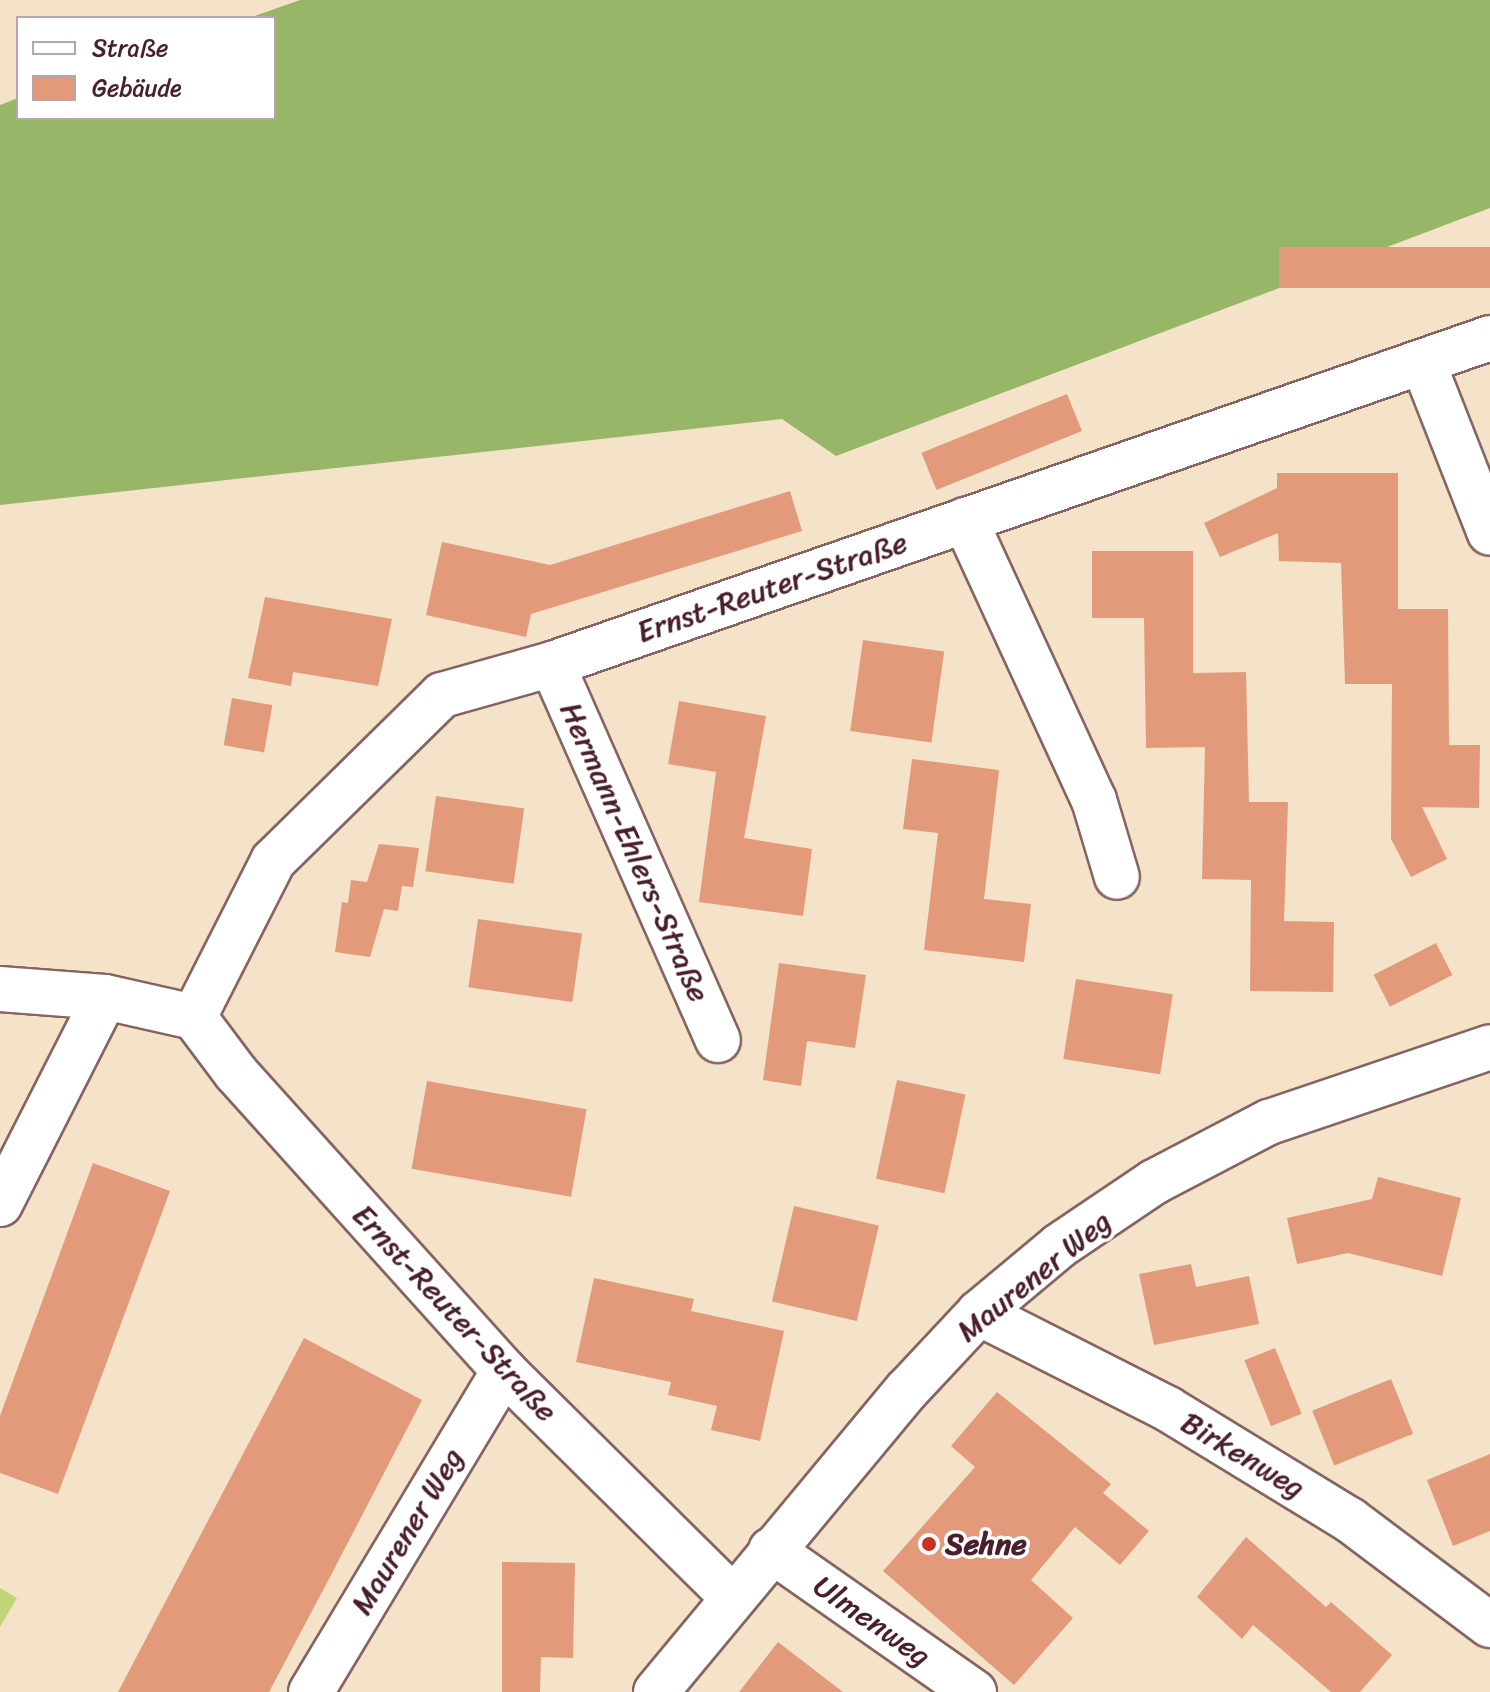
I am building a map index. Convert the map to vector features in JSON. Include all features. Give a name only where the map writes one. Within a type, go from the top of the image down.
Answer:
[{"type":"street","name":"Ernst-Reuter-Straße","points":[[731,1596],[504,1371],[236,1073],[194,1017],[273,861],[442,695],[552,664],[1424,365],[1490,338]]},
{"type":"street","points":[[1424,365],[1490,533]]},
{"type":"street","points":[[965,520],[1094,800],[1117,877]]},
{"type":"street","name":"Hermann-Ehlers-Straße","points":[[552,664],[718,1040]]},
{"type":"street","points":[[0,989],[105,997],[194,1017]]},
{"type":"street","points":[[0,1204],[105,997]]},
{"type":"street","name":"Maurener Weg","points":[[656,1692],[731,1596],[979,1313],[1059,1246],[1130,1198],[1269,1122],[1490,1047]]},
{"type":"street","name":"Birkenweg","points":[[979,1313],[1168,1409],[1337,1512],[1490,1625]]},
{"type":"street","name":"Maurener Weg","points":[[311,1692],[504,1371]]},
{"type":"street","name":"Ulmenweg","points":[[771,1550],[974,1692]]},
{"type":"green space","points":[[300,0],[1490,0],[1490,208],[836,456],[782,419],[0,505],[0,105],[16,99],[16,120],[276,120],[276,16],[255,16]]},
{"type":"green space","points":[[0,1588],[17,1598],[0,1627]]},
{"type":"building","points":[[1279,247],[1490,247],[1490,288],[1279,288]]},
{"type":"building","points":[[1067,394],[1082,431],[936,490],[921,453]]},
{"type":"building","points":[[1277,473],[1398,473],[1398,609],[1448,609],[1449,745],[1480,745],[1479,808],[1422,807],[1447,859],[1411,877],[1391,839],[1392,684],[1345,684],[1341,563],[1279,561],[1278,533],[1220,557],[1204,523],[1277,488]]},
{"type":"building","points":[[790,491],[802,531],[531,614],[526,637],[426,615],[442,542],[550,565]]},
{"type":"building","points":[[1092,551],[1193,551],[1193,673],[1246,672],[1249,802],[1288,802],[1284,921],[1334,922],[1333,992],[1250,991],[1251,880],[1202,879],[1205,747],[1146,748],[1144,618],[1092,618]]},
{"type":"building","points":[[265,597],[392,619],[378,686],[293,672],[291,686],[248,678]]},
{"type":"building","points":[[863,640],[944,651],[931,743],[850,731]]},
{"type":"building","points":[[232,698],[272,705],[264,752],[224,745]]},
{"type":"building","points":[[679,701],[766,716],[744,838],[812,849],[803,916],[699,902],[716,772],[668,764]]},
{"type":"building","points":[[912,759],[999,770],[984,899],[1031,904],[1024,962],[924,950],[938,833],[903,829]]},
{"type":"building","points":[[436,796],[524,808],[514,884],[425,871]]},
{"type":"building","points":[[379,844],[419,848],[413,887],[402,886],[398,911],[384,909],[370,957],[335,952],[342,902],[348,903],[351,880],[367,882]]},
{"type":"building","points":[[478,919],[582,934],[572,1002],[468,987]]},
{"type":"building","points":[[1436,943],[1452,975],[1390,1007],[1374,975]]},
{"type":"building","points":[[779,963],[866,975],[855,1048],[807,1041],[801,1086],[763,1080]]},
{"type":"building","points":[[1076,979],[1173,994],[1160,1074],[1063,1059]]},
{"type":"building","points":[[897,1080],[965,1095],[944,1193],[876,1179]]},
{"type":"building","points":[[427,1081],[587,1109],[571,1197],[412,1169]]},
{"type":"building","points":[[93,1163],[170,1191],[58,1494],[0,1473],[0,1416]]},
{"type":"building","points":[[1378,1177],[1461,1198],[1442,1276],[1348,1253],[1297,1264],[1287,1218],[1372,1199]]},
{"type":"building","points":[[794,1206],[879,1226],[857,1321],[772,1301]]},
{"type":"building","points":[[1191,1264],[1196,1287],[1249,1276],[1259,1324],[1154,1345],[1139,1274]]},
{"type":"building","points":[[594,1278],[694,1299],[691,1311],[784,1331],[760,1441],[711,1430],[717,1406],[668,1395],[671,1382],[576,1362]]},
{"type":"building","points":[[304,1338],[422,1400],[330,1577],[269,1692],[118,1692]]},
{"type":"building","points":[[1275,1348],[1302,1414],[1271,1426],[1244,1360]]},
{"type":"building","points":[[1391,1379],[1413,1434],[1334,1466],[1312,1411]]},
{"type":"building","points":[[997,1392],[1111,1484],[1103,1493],[1149,1531],[1120,1565],[1075,1527],[1031,1580],[1073,1618],[1014,1685],[883,1571],[975,1467],[951,1446]]},
{"type":"building","points":[[1490,1454],[1490,1531],[1453,1546],[1427,1480]]},
{"type":"building","points":[[1246,1537],[1326,1607],[1331,1602],[1392,1655],[1360,1692],[1331,1692],[1253,1625],[1242,1639],[1197,1597]]},
{"type":"building","points":[[502,1562],[575,1563],[573,1658],[541,1657],[540,1692],[502,1692]]},
{"type":"building","points":[[778,1642],[843,1692],[739,1692]]},
{"type":"place","name":"Sehne","points":[[929,1544]]}]
